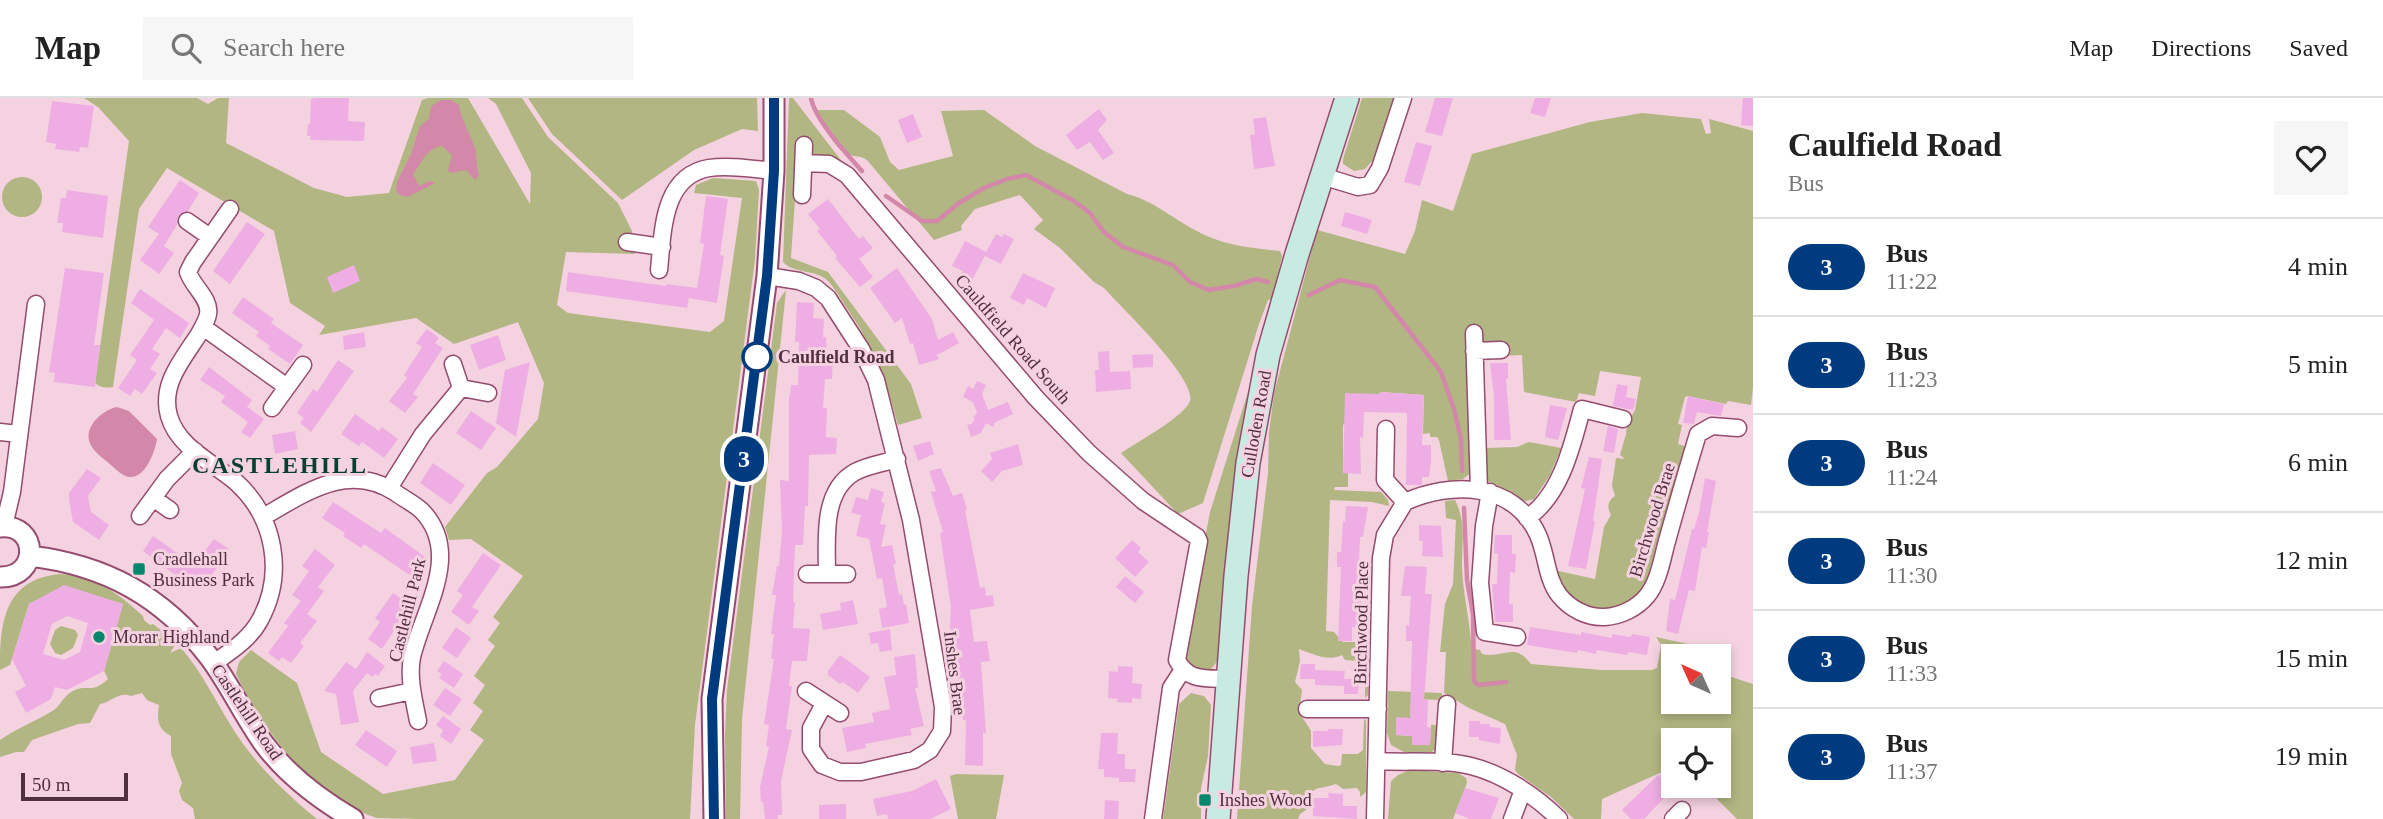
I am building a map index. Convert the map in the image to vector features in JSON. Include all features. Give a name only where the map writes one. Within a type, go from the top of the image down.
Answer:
[{"type":"main road","name":"Culloden Road","points":[[1218,819],[1236,576],[1248,463],[1268,355],[1347,98]]},
{"type":"street","points":[[714,819],[712,699],[767,276],[774,171],[774,98]]},
{"type":"street","points":[[1322,176],[1358,187],[1370,185],[1380,168],[1403,98]]},
{"type":"street","points":[[802,195],[804,145]]},
{"type":"street","name":"Cauldfield Road South","points":[[804,163],[829,164],[847,175],[1036,398],[1089,453],[1143,500],[1199,541],[1177,660],[1182,671]]},
{"type":"street","points":[[659,270],[671,197],[682,181],[711,168],[774,171]]},
{"type":"street","points":[[214,663],[238,647],[260,622],[271,593],[274,563],[269,532],[254,501],[237,483],[180,437],[169,416],[168,391],[175,368],[203,327],[209,313],[207,302],[191,281],[188,272],[230,209]]},
{"type":"street","points":[[187,221],[210,237]]},
{"type":"street","points":[[627,242],[662,247]]},
{"type":"street","name":"Inshes Brae","points":[[767,276],[799,281],[816,288],[828,298],[862,349],[876,380],[911,520],[943,707],[942,732],[930,751],[914,760],[861,772],[840,772],[822,765],[811,750],[811,727],[824,704]]},
{"type":"street","points":[[0,576],[16,574],[23,570],[30,556],[28,541],[24,535],[11,527],[2,526],[12,492],[36,304]]},
{"type":"street","points":[[203,327],[287,387]]},
{"type":"street","points":[[1474,332],[1485,491],[1480,583],[1485,632],[1517,637]]},
{"type":"street","points":[[1474,351],[1501,350]]},
{"type":"street","points":[[453,364],[461,388]]},
{"type":"street","points":[[272,408],[303,365]]},
{"type":"street","points":[[461,388],[488,393]]},
{"type":"street","points":[[389,488],[423,433],[461,388]]},
{"type":"street","points":[[1527,518],[1547,499],[1559,477],[1570,452],[1581,409],[1623,419]]},
{"type":"street","name":"Birchwood Brae","points":[[1485,491],[1511,502],[1527,518],[1540,540],[1552,583],[1566,603],[1577,610],[1599,617],[1611,617],[1638,605],[1654,584],[1698,434],[1712,426],[1738,428]]},
{"type":"street","points":[[1386,429],[1385,480],[1405,502],[1420,495],[1458,489],[1485,491]]},
{"type":"street","points":[[0,432],[19,434]]},
{"type":"street","points":[[141,516],[153,498],[195,451]]},
{"type":"street","points":[[827,574],[829,511],[837,489],[853,472],[897,459]]},
{"type":"street","name":"Castlehill Park","points":[[263,517],[323,485],[344,479],[365,479],[389,488],[421,510],[434,527],[442,559],[412,658],[412,691],[418,721]]},
{"type":"street","points":[[153,498],[170,510]]},
{"type":"street","name":"Birchwood Place","points":[[1375,819],[1381,558],[1385,536],[1405,502]]},
{"type":"street","name":"Castlehill Road","points":[[30,556],[80,564],[118,579],[151,599],[176,620],[214,663],[265,745],[290,773],[321,800],[353,819]]},
{"type":"street","points":[[807,574],[847,574]]},
{"type":"street","points":[[1153,819],[1171,688],[1182,671],[1192,677],[1229,679]]},
{"type":"street","points":[[379,698],[412,691]]},
{"type":"street","points":[[806,691],[840,713]]},
{"type":"street","points":[[1443,763],[1447,704]]},
{"type":"street","name":"Birchwood Place","points":[[1307,709],[1378,709]]},
{"type":"street","points":[[1378,761],[1470,766],[1493,774],[1523,790],[1559,819]]},
{"type":"street","points":[[1512,819],[1523,790]]},
{"type":"green space","points":[[84,98],[197,98],[208,104],[218,98],[229,98],[226,143],[314,188],[347,197],[389,193],[422,100],[468,98],[530,204],[531,173],[496,104],[488,98],[522,98],[548,137],[618,203],[632,231],[635,254],[566,252],[557,305],[568,313],[710,332],[724,321],[742,198],[694,193],[696,185],[713,178],[756,181],[759,190],[755,259],[695,725],[690,819],[377,818],[332,795],[312,779],[276,740],[236,674],[239,662],[251,650],[297,683],[321,752],[383,794],[455,780],[484,740],[470,730],[483,711],[473,703],[485,685],[474,676],[495,646],[488,640],[500,623],[493,617],[523,576],[471,539],[449,540],[445,527],[487,473],[497,467],[538,419],[544,383],[518,322],[454,344],[416,318],[319,335],[325,326],[290,303],[274,231],[167,168],[139,209],[113,387],[97,385],[95,383],[129,141],[98,107]]},
{"type":"green space","points":[[528,98],[757,98],[758,131],[742,129],[694,150],[622,200],[552,134]]},
{"type":"green space","points":[[789,98],[793,98],[844,164],[816,157],[799,141],[791,258],[828,272],[911,384],[922,418],[898,425],[871,349],[835,290],[822,277],[783,262]]},
{"type":"green space","points":[[1362,98],[1397,98],[1377,163],[1372,161],[1365,169],[1354,171],[1343,164],[1343,159]]},
{"type":"green space","points":[[815,110],[844,110],[880,137],[890,162],[899,170],[953,156],[941,111],[984,110],[1035,146],[1153,205],[1205,235],[1236,245],[1280,251],[1282,256],[1272,299],[1268,300],[1259,324],[1203,503],[1178,514],[1121,453],[1170,421],[1186,407],[1190,401],[1189,391],[1182,377],[1156,343],[1104,288],[1094,282],[1060,248],[1034,229],[1043,220],[1020,195],[975,209],[961,226],[962,230],[934,240],[867,160],[845,153],[836,145]]},
{"type":"green space","points":[[1642,113],[1701,119],[1706,134],[1711,133],[1709,119],[1753,131],[1751,405],[1685,397],[1678,424],[1682,425],[1678,444],[1687,447],[1649,579],[1628,602],[1600,610],[1590,608],[1568,595],[1554,570],[1595,579],[1604,527],[1611,515],[1610,500],[1615,496],[1612,486],[1616,458],[1625,459],[1620,455],[1627,424],[1635,410],[1641,377],[1600,371],[1595,396],[1579,393],[1576,402],[1524,392],[1522,355],[1502,356],[1468,350],[1466,356],[1472,472],[1463,479],[1448,481],[1439,440],[1437,437],[1430,437],[1430,433],[1423,434],[1424,395],[1381,392],[1343,425],[1343,473],[1348,473],[1348,487],[1335,487],[1334,490],[1381,492],[1388,500],[1389,506],[1372,502],[1330,500],[1326,631],[1334,632],[1343,642],[1369,642],[1368,695],[1365,698],[1365,665],[1360,661],[1345,660],[1342,655],[1326,657],[1299,649],[1300,661],[1295,682],[1302,690],[1299,712],[1311,731],[1311,748],[1325,764],[1341,765],[1342,754],[1358,754],[1363,750],[1364,719],[1366,721],[1366,792],[1360,797],[1357,788],[1343,789],[1336,784],[1315,790],[1306,810],[1298,819],[1237,819],[1252,606],[1268,473],[1269,432],[1274,394],[1317,230],[1405,254],[1415,231],[1422,200],[1453,211],[1472,154],[1590,122]]},
{"type":"green space","points":[[22,177],[30,178],[36,183],[41,189],[41,205],[36,211],[30,216],[22,217],[14,216],[8,211],[3,205],[2,197],[3,189],[8,183],[14,178]]},
{"type":"green space","points":[[786,290],[742,719],[740,819],[726,819],[727,690],[777,303]]},
{"type":"green space","points":[[1255,370],[1220,658],[1211,669],[1198,671],[1187,660],[1185,643],[1210,512]]},
{"type":"green space","points":[[1529,442],[1561,448],[1550,475],[1534,499],[1525,501],[1488,481],[1486,448],[1517,447]]},
{"type":"green space","points":[[1455,500],[1462,524],[1462,573],[1471,641],[1474,649],[1480,650],[1482,654],[1519,653],[1531,664],[1601,670],[1652,670],[1657,668],[1661,645],[1661,714],[1731,714],[1731,677],[1753,684],[1753,819],[1737,819],[1716,798],[1731,798],[1731,728],[1661,728],[1661,772],[1602,799],[1601,819],[1574,819],[1551,797],[1518,774],[1515,770],[1517,755],[1505,724],[1444,693],[1446,652],[1440,652],[1445,604],[1453,584],[1456,520],[1446,518],[1445,501]]},
{"type":"green space","points":[[60,574],[84,578],[105,587],[134,608],[150,625],[153,624],[177,642],[170,653],[181,648],[196,667],[251,755],[282,789],[317,819],[195,819],[193,808],[182,800],[179,791],[182,783],[171,754],[171,736],[159,723],[159,705],[147,700],[142,693],[119,696],[100,704],[90,723],[78,724],[32,740],[24,752],[0,757],[0,740],[54,710],[73,691],[93,688],[108,679],[104,671],[123,604],[64,586],[29,604],[10,665],[0,670],[4,620],[16,594],[27,584]]},
{"type":"green space","points":[[61,626],[75,630],[78,635],[73,648],[61,655],[55,653],[50,644],[55,630]]},
{"type":"green space","points":[[1656,637],[1688,644],[1661,645]]},
{"type":"green space","points":[[1388,691],[1442,693],[1442,700],[1411,699],[1410,718],[1396,718],[1396,735],[1412,736],[1412,745],[1430,745],[1431,725],[1437,725],[1437,746],[1432,752],[1404,752],[1391,745],[1387,733]]},
{"type":"green space","points":[[1191,693],[1204,696],[1211,705],[1208,756],[1201,788],[1201,819],[1163,819],[1179,704]]},
{"type":"green space","points":[[1410,770],[1458,773],[1466,778],[1467,783],[1453,819],[1388,819],[1391,781]]},
{"type":"green space","points":[[1004,775],[996,819],[958,819],[950,776]]},
{"type":"shaded area","points":[[441,100],[451,100],[459,105],[475,148],[479,175],[475,180],[466,170],[450,173],[448,170],[452,155],[442,146],[437,147],[428,153],[413,174],[419,186],[430,181],[435,183],[408,197],[399,195],[397,182],[411,154],[420,126],[429,119],[431,106]]},
{"type":"shaded area","points":[[117,407],[129,411],[157,439],[149,463],[136,476],[127,477],[120,473],[96,452],[89,440],[94,421]]},
{"type":"building","points":[[349,98],[348,121],[365,122],[364,141],[310,140],[311,136],[307,136],[308,124],[311,99]]},
{"type":"building","points":[[1435,98],[1453,98],[1442,136],[1425,132]]},
{"type":"building","points":[[1535,98],[1551,98],[1545,117],[1530,113]]},
{"type":"building","points":[[1743,98],[1753,98],[1753,126],[1741,125]]},
{"type":"building","points":[[52,101],[94,106],[88,148],[80,147],[79,152],[55,149],[56,144],[46,142]]},
{"type":"building","points":[[1099,109],[1107,120],[1098,130],[1114,153],[1103,160],[1090,142],[1077,150],[1066,135]]},
{"type":"building","points":[[913,114],[922,137],[907,143],[898,120]]},
{"type":"building","points":[[1266,117],[1275,166],[1254,169],[1250,135],[1255,134],[1253,119]]},
{"type":"building","points":[[1416,142],[1432,146],[1420,186],[1404,182]]},
{"type":"building","points":[[180,180],[199,193],[188,211],[178,216],[177,225],[164,246],[174,253],[159,274],[140,260],[159,234],[148,227]]},
{"type":"building","points":[[67,190],[108,196],[103,238],[62,232],[63,223],[57,223],[61,198],[66,198]]},
{"type":"building","points":[[706,196],[728,199],[717,303],[689,298],[687,308],[566,291],[568,272],[697,288],[704,244],[700,243]]},
{"type":"building","points":[[828,199],[859,239],[863,236],[873,248],[859,259],[873,277],[860,287],[835,258],[837,256],[817,231],[820,229],[808,214]]},
{"type":"building","points":[[1345,212],[1372,220],[1367,234],[1341,226]]},
{"type":"building","points":[[247,222],[265,234],[230,284],[213,271]]},
{"type":"building","points":[[996,234],[1002,237],[1004,234],[1014,239],[1001,264],[985,256],[970,284],[959,278],[963,271],[952,266],[965,241],[986,252]]},
{"type":"building","points":[[354,265],[360,281],[333,293],[327,277]]},
{"type":"building","points":[[65,268],[104,273],[94,345],[100,345],[95,387],[54,382],[55,373],[49,372]]},
{"type":"building","points":[[897,268],[932,319],[938,340],[953,332],[959,343],[937,355],[939,359],[919,365],[902,318],[895,323],[870,288]]},
{"type":"building","points":[[1023,273],[1055,288],[1046,308],[1027,298],[1024,305],[1010,298]]},
{"type":"building","points":[[140,289],[189,323],[180,338],[166,328],[152,349],[160,354],[150,369],[157,373],[142,394],[135,389],[130,396],[118,388],[137,360],[130,355],[154,320],[131,303]]},
{"type":"building","points":[[243,297],[274,319],[271,323],[303,345],[290,364],[268,349],[270,346],[256,336],[259,332],[232,313]]},
{"type":"building","points":[[797,302],[814,303],[813,318],[824,319],[823,337],[826,337],[827,359],[833,359],[832,379],[825,379],[823,408],[827,408],[826,437],[837,438],[836,454],[809,455],[808,506],[805,506],[803,545],[795,545],[793,602],[793,628],[810,629],[807,661],[792,661],[789,686],[792,686],[786,729],[792,730],[781,781],[782,815],[778,815],[778,819],[765,819],[760,787],[769,747],[766,746],[769,725],[764,724],[774,659],[771,659],[774,634],[771,634],[776,595],[772,595],[779,566],[782,531],[780,480],[789,481],[789,396],[791,385],[798,385],[799,342],[795,342]]},
{"type":"building","points":[[427,329],[439,338],[435,343],[443,348],[413,394],[418,397],[405,413],[389,401],[407,378],[404,375],[422,347],[416,343]]},
{"type":"building","points":[[364,332],[366,347],[344,350],[343,336]]},
{"type":"building","points":[[498,335],[506,360],[479,370],[470,345]]},
{"type":"building","points":[[1109,351],[1110,372],[1130,371],[1131,389],[1096,392],[1098,352]]},
{"type":"building","points":[[1153,354],[1153,367],[1133,368],[1132,355]]},
{"type":"building","points":[[338,360],[354,371],[311,432],[300,423],[304,418],[297,413],[313,389],[317,392]]},
{"type":"building","points":[[530,362],[516,437],[496,423],[505,370]]},
{"type":"building","points":[[1490,363],[1508,363],[1506,379],[1511,440],[1494,440],[1494,396]]},
{"type":"building","points":[[209,367],[252,400],[247,407],[264,419],[250,438],[241,432],[248,422],[221,402],[225,396],[200,380]]},
{"type":"building","points":[[977,381],[986,385],[982,394],[988,410],[1008,402],[1013,414],[994,423],[994,427],[986,423],[981,433],[971,437],[967,425],[972,424],[977,413],[973,402],[963,397],[968,386],[973,389]]},
{"type":"building","points":[[1617,384],[1628,386],[1626,397],[1636,399],[1633,410],[1613,406]]},
{"type":"building","points":[[1345,393],[1424,395],[1422,445],[1431,445],[1431,461],[1429,477],[1422,477],[1422,485],[1406,485],[1407,413],[1364,412],[1363,438],[1360,437],[1361,474],[1343,473]]},
{"type":"building","points":[[1688,396],[1724,404],[1721,416],[1697,412],[1694,424],[1683,423]]},
{"type":"building","points":[[1550,405],[1567,408],[1558,440],[1545,437]]},
{"type":"building","points":[[471,411],[496,428],[481,450],[456,433]]},
{"type":"building","points":[[355,414],[379,431],[382,427],[398,439],[384,458],[362,442],[359,446],[341,434]]},
{"type":"building","points":[[1608,426],[1618,429],[1614,453],[1603,451]]},
{"type":"building","points":[[295,431],[298,449],[275,454],[272,435]]},
{"type":"building","points":[[930,441],[934,454],[918,461],[913,446]]},
{"type":"building","points":[[1018,444],[1023,465],[1002,471],[992,482],[981,471],[992,459],[990,453]]},
{"type":"building","points":[[1589,457],[1602,459],[1586,569],[1568,566],[1585,489],[1581,488]]},
{"type":"building","points":[[433,463],[465,485],[451,505],[420,483]]},
{"type":"building","points":[[941,468],[953,496],[962,493],[980,588],[985,587],[986,596],[993,595],[994,606],[970,610],[974,642],[987,641],[990,661],[981,662],[986,733],[983,733],[983,766],[965,765],[966,720],[963,720],[955,640],[952,641],[950,625],[951,608],[940,533],[943,532],[931,492],[936,491],[929,471]]},
{"type":"building","points":[[87,469],[101,478],[88,496],[91,512],[109,525],[99,540],[73,522],[69,500],[69,493]]},
{"type":"building","points":[[1705,478],[1716,481],[1709,532],[1706,548],[1702,547],[1695,591],[1689,590],[1678,634],[1666,631],[1670,599],[1675,600],[1692,529],[1699,513]]},
{"type":"building","points":[[871,488],[884,492],[881,502],[885,503],[880,524],[886,525],[881,547],[892,545],[899,595],[902,594],[904,605],[906,604],[909,623],[882,628],[879,609],[887,607],[882,578],[877,579],[869,539],[856,536],[861,515],[851,513],[856,497],[868,500]]},
{"type":"building","points":[[333,502],[381,533],[385,528],[425,557],[411,576],[364,544],[361,548],[343,536],[345,533],[322,518]]},
{"type":"building","points":[[1346,506],[1368,507],[1363,537],[1360,537],[1363,628],[1352,627],[1352,641],[1338,641],[1341,567],[1337,567],[1337,552],[1341,552]]},
{"type":"building","points":[[1419,525],[1441,526],[1443,557],[1422,556],[1423,541],[1419,541]]},
{"type":"building","points":[[1495,535],[1512,535],[1512,554],[1516,554],[1515,573],[1510,572],[1509,604],[1513,604],[1513,622],[1495,622],[1492,584],[1497,584],[1498,554],[1494,553]]},
{"type":"building","points":[[153,536],[187,560],[200,557],[214,539],[229,549],[212,575],[182,580],[143,551]]},
{"type":"building","points":[[1132,540],[1141,548],[1138,552],[1149,562],[1135,577],[1115,558]]},
{"type":"building","points":[[315,549],[335,565],[318,587],[324,591],[307,614],[317,621],[300,643],[304,646],[291,663],[282,657],[279,661],[268,653],[288,626],[284,623],[301,601],[292,595],[309,571],[302,566]]},
{"type":"building","points":[[483,553],[501,565],[472,607],[479,611],[469,625],[451,612],[463,595],[457,591]]},
{"type":"building","points":[[1405,566],[1427,567],[1425,594],[1432,594],[1424,700],[1428,700],[1427,727],[1431,728],[1430,745],[1412,745],[1412,736],[1396,735],[1396,717],[1410,718],[1412,641],[1406,641],[1406,625],[1409,626],[1411,596],[1401,596]]},
{"type":"building","points":[[1125,576],[1144,592],[1135,603],[1116,587]]},
{"type":"building","name":"Morar Highland","points":[[64,585],[123,604],[104,671],[67,690],[55,687],[51,699],[26,713],[15,692],[26,686],[12,659],[29,604]],"holes":[[[67,616],[88,623],[80,652],[64,660],[43,654],[52,624]]]},
{"type":"building","points":[[393,593],[411,605],[382,649],[368,639],[380,622],[375,618]]},
{"type":"building","points":[[853,600],[858,624],[823,630],[820,614],[841,610],[840,603]]},
{"type":"building","points":[[456,627],[471,638],[457,658],[442,648]]},
{"type":"building","points":[[1530,627],[1612,638],[1612,634],[1650,637],[1647,655],[1597,650],[1596,654],[1578,650],[1577,653],[1527,645]]},
{"type":"building","points":[[890,629],[892,650],[880,652],[878,643],[871,644],[869,633]]},
{"type":"building","points":[[367,652],[385,666],[378,676],[375,674],[372,677],[367,673],[353,691],[359,722],[341,725],[336,694],[324,691],[346,662],[356,669]]},
{"type":"building","points":[[915,654],[918,688],[915,688],[924,726],[910,729],[912,735],[865,744],[866,748],[847,752],[842,728],[874,722],[872,713],[890,709],[884,677],[896,675],[894,657]]},
{"type":"building","points":[[840,655],[870,677],[858,693],[828,675]]},
{"type":"building","points":[[444,661],[463,674],[454,688],[439,678],[442,674],[437,671]]},
{"type":"building","points":[[1301,664],[1315,664],[1315,670],[1345,671],[1344,679],[1359,679],[1358,694],[1344,694],[1344,686],[1315,685],[1315,679],[1300,679]]},
{"type":"building","points":[[1118,666],[1133,667],[1132,683],[1142,684],[1141,699],[1132,698],[1132,703],[1108,698],[1109,671],[1118,672]]},
{"type":"building","points":[[445,688],[462,699],[450,716],[433,705]]},
{"type":"building","points":[[443,716],[461,729],[451,744],[440,736],[443,730],[436,725]]},
{"type":"building","points":[[1469,721],[1480,721],[1480,724],[1501,728],[1500,744],[1479,740],[1479,737],[1469,737]]},
{"type":"building","points":[[1343,729],[1342,745],[1313,747],[1313,731]]},
{"type":"building","points":[[366,730],[397,751],[387,767],[355,745]]},
{"type":"building","points":[[1101,733],[1118,733],[1117,754],[1125,754],[1125,769],[1136,769],[1135,782],[1119,782],[1119,778],[1104,777],[1104,769],[1098,769]]},
{"type":"building","points":[[434,743],[437,761],[413,764],[410,747]]},
{"type":"building","points":[[1658,775],[1661,778],[1661,798],[1664,798],[1644,819],[1631,819],[1622,810]]},
{"type":"building","points":[[936,779],[951,809],[930,819],[888,819],[887,814],[877,816],[873,799],[912,791]]},
{"type":"building","points":[[1465,788],[1499,798],[1491,819],[1470,819],[1455,813]]},
{"type":"building","points":[[1328,793],[1343,794],[1343,806],[1357,806],[1357,819],[1313,816],[1313,798],[1329,798]]},
{"type":"building","points":[[1105,800],[1119,801],[1118,819],[1104,819]]},
{"type":"building","points":[[846,804],[846,819],[819,819],[819,805]]},
{"type":"waterway","points":[[811,98],[825,126],[862,171]]},
{"type":"waterway","points":[[886,196],[922,221],[937,221],[984,188],[1026,175],[1074,201],[1090,213],[1104,232],[1123,247],[1173,265],[1190,282],[1209,290],[1256,279],[1268,282]]},
{"type":"waterway","points":[[1309,295],[1340,280],[1375,287],[1441,372],[1461,439],[1462,471]]},
{"type":"waterway","points":[[1464,508],[1467,580],[1473,614],[1474,681],[1478,685],[1506,682]]},
{"type":"bus line","name":"3","points":[[714,819],[712,699],[767,276],[774,171],[774,98]]},
{"type":"place","name":"Caulfield Road","points":[[757,357]]},
{"type":"place","name":"Cradlehall Business Park","points":[[139,569]]},
{"type":"place","name":"Morar Highland","points":[[99,637]]},
{"type":"place","name":"Inshes Wood","points":[[1205,800]]},
{"type":"district","name":"CASTLEHILL","points":[[280,465]]}]
